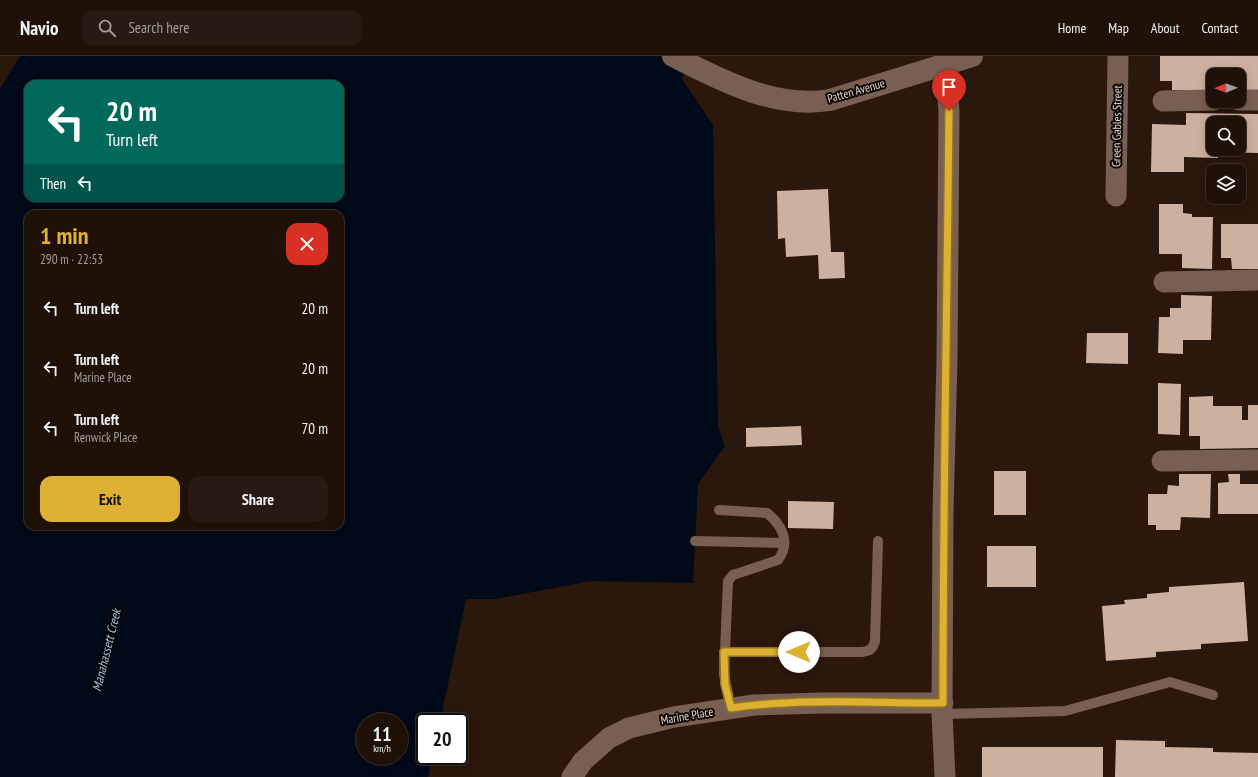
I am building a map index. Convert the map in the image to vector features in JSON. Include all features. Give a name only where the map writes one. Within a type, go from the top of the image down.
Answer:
[{"type":"street","name":"Patten Avenue","points":[[673,56],[707,73],[767,97],[790,102],[818,102],[830,100],[972,56]]},
{"type":"street","name":"Green Gables Street","points":[[1116,196],[1118,56]]},
{"type":"street","points":[[945,65],[949,111],[947,360],[943,512],[943,708],[945,777]]},
{"type":"street","points":[[1163,101],[1206,100]]},
{"type":"street","points":[[1246,100],[1258,100]]},
{"type":"street","points":[[1164,282],[1258,280]]},
{"type":"street","points":[[1162,461],[1258,460]]},
{"type":"street","name":"Marine Place","points":[[572,777],[591,752],[609,738],[629,728],[674,717],[754,705],[822,703],[943,708]]},
{"type":"lane","points":[[719,510],[767,513],[781,526],[784,533],[782,554],[778,560],[733,575],[728,581],[724,652],[725,684],[731,708]]},
{"type":"lane","points":[[695,541],[783,543]]},
{"type":"lane","points":[[724,652],[870,651],[874,647],[875,640],[878,541]]},
{"type":"lane","points":[[943,708],[1065,711],[1170,682],[1213,695]]},
{"type":"water","name":"Manahassett Creek","points":[[20,56],[691,56],[682,79],[713,125],[718,427],[725,446],[698,484],[693,583],[591,581],[496,599],[466,599],[442,713],[416,713],[416,765],[430,765],[428,777],[0,777],[0,89]]},
{"type":"building","points":[[1160,56],[1258,56],[1258,90],[1246,90],[1246,68],[1206,68],[1206,90],[1172,90],[1172,81],[1160,81]]},
{"type":"building","points":[[1186,113],[1258,114],[1258,153],[1246,153],[1246,116],[1206,116],[1206,156],[1218,156],[1218,158],[1184,157],[1184,172],[1151,172],[1152,124],[1186,125]]},
{"type":"building","points":[[828,189],[831,252],[844,252],[845,278],[819,279],[818,255],[786,257],[785,238],[778,239],[777,191]]},
{"type":"building","points":[[1159,204],[1183,204],[1183,213],[1192,214],[1192,217],[1213,217],[1212,269],[1182,268],[1182,254],[1159,254]]},
{"type":"building","points":[[1221,224],[1258,224],[1258,269],[1232,269],[1231,258],[1221,258]]},
{"type":"building","points":[[1181,295],[1212,296],[1211,340],[1183,340],[1183,354],[1158,353],[1159,317],[1170,317],[1170,308],[1181,308]]},
{"type":"building","points":[[1087,333],[1128,333],[1128,364],[1086,363]]},
{"type":"building","points":[[1158,383],[1181,384],[1180,435],[1158,434]]},
{"type":"building","points":[[1213,396],[1213,406],[1242,406],[1242,420],[1248,420],[1248,405],[1258,405],[1258,448],[1200,449],[1200,436],[1189,436],[1189,397]]},
{"type":"building","points":[[801,426],[802,445],[746,447],[746,428]]},
{"type":"building","points":[[994,471],[1026,471],[1026,515],[994,515]]},
{"type":"building","points":[[1179,474],[1211,474],[1210,518],[1181,517],[1180,530],[1156,530],[1156,525],[1148,525],[1148,494],[1167,494],[1168,485],[1179,486]]},
{"type":"building","points":[[1228,474],[1240,474],[1240,484],[1258,484],[1258,514],[1218,514],[1218,483],[1229,482]]},
{"type":"building","points":[[788,501],[834,502],[833,529],[788,528]]},
{"type":"building","points":[[987,546],[1036,546],[1036,587],[987,587]]},
{"type":"building","points":[[1244,582],[1248,641],[1201,644],[1201,649],[1156,652],[1156,657],[1106,661],[1102,606],[1125,604],[1124,600],[1147,598],[1147,594],[1169,592],[1169,587]]},
{"type":"building","points":[[1116,740],[1165,741],[1165,747],[1213,748],[1213,752],[1258,753],[1258,777],[1115,777]]},
{"type":"building","points":[[982,747],[1103,747],[1103,777],[982,777]]},
{"type":"route","points":[[799,652],[724,652],[725,684],[731,708],[754,705],[822,703],[943,703],[943,512],[947,360],[949,111]]}]
